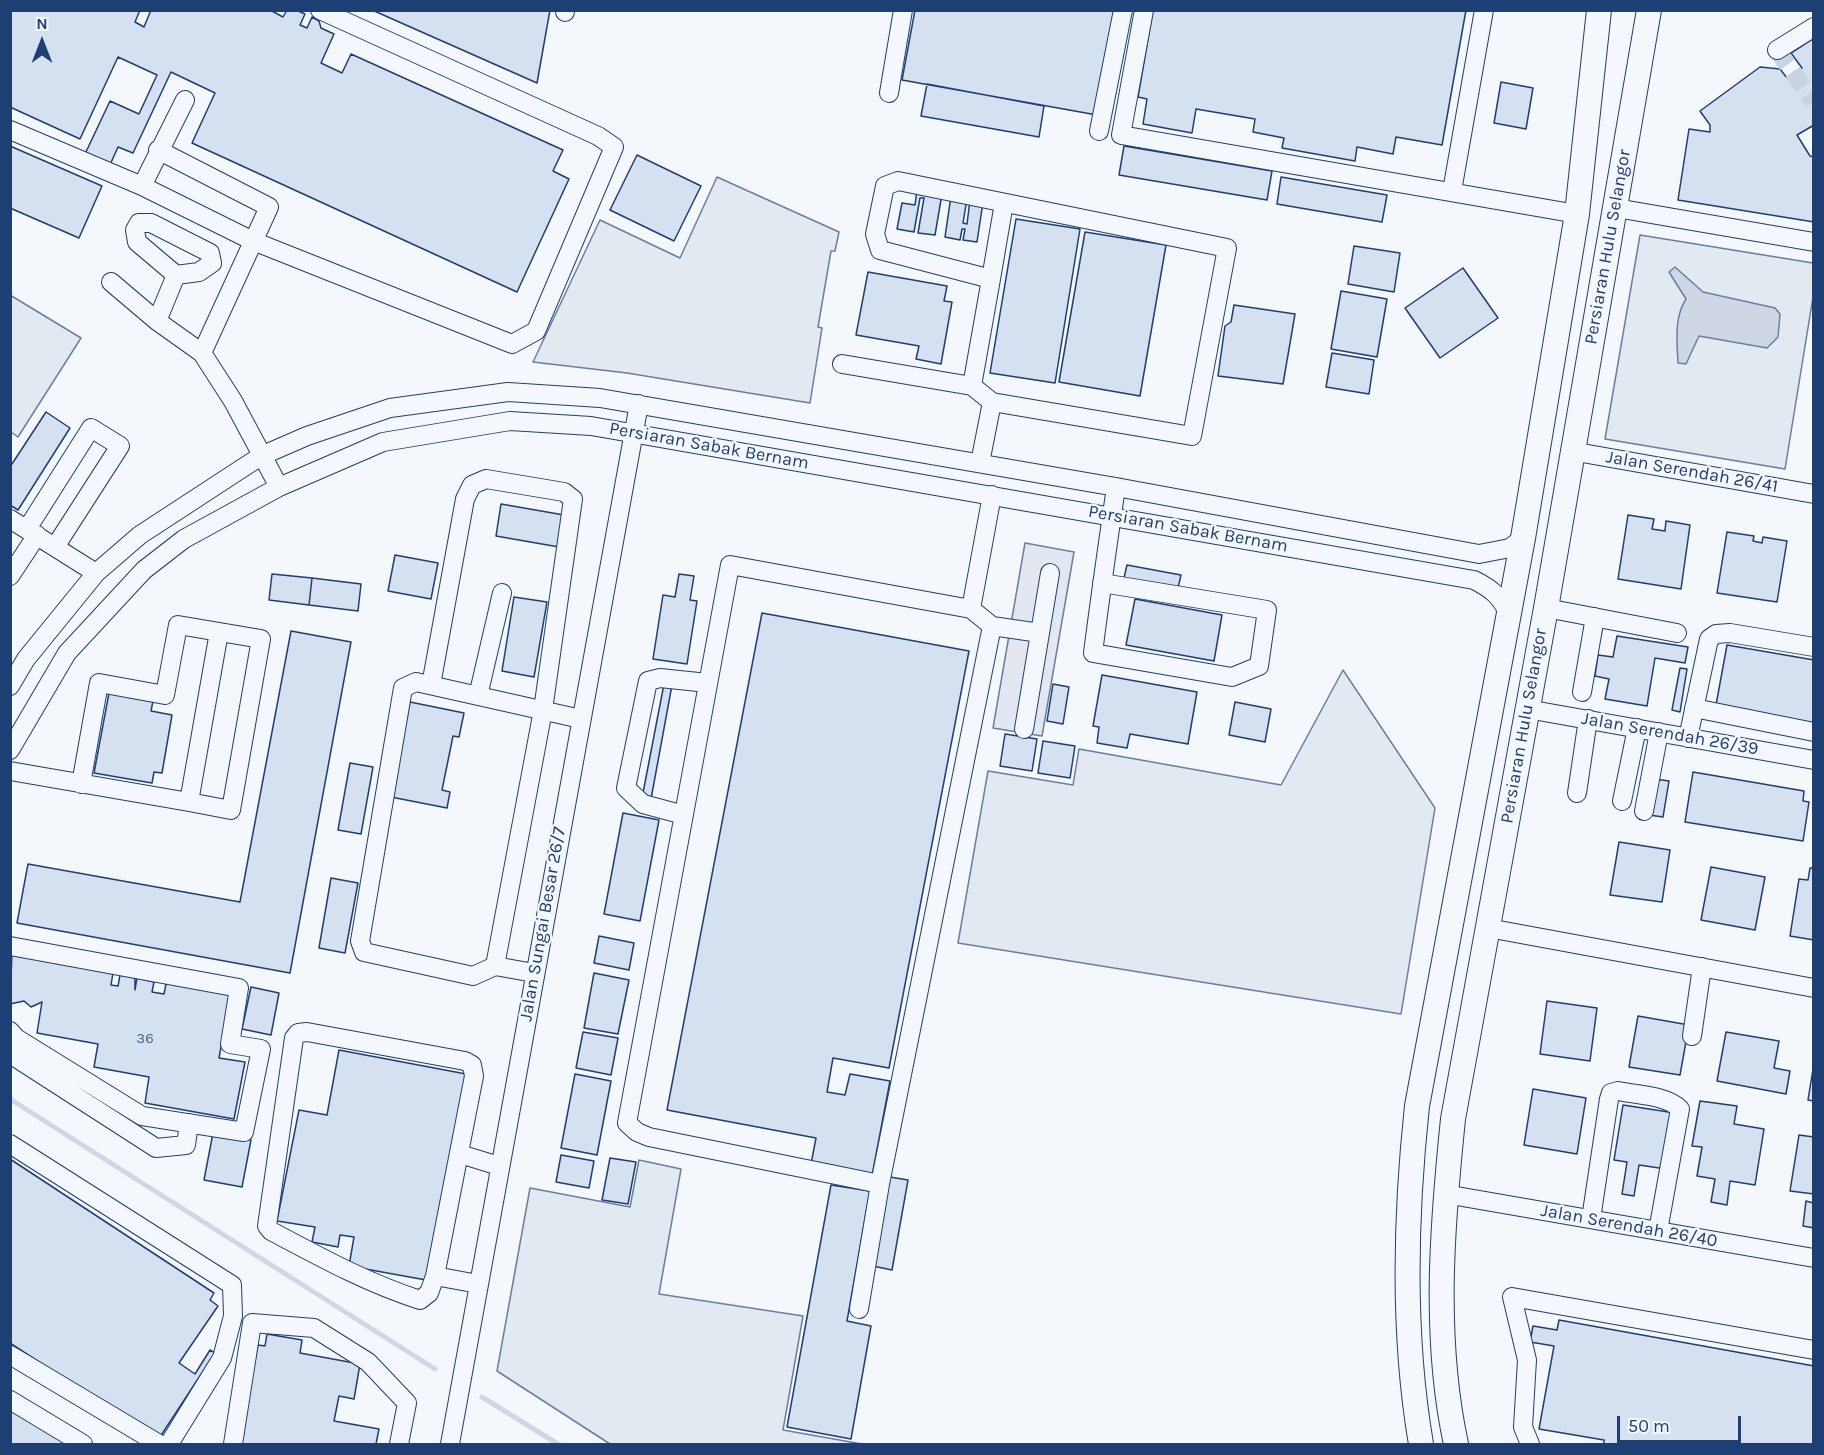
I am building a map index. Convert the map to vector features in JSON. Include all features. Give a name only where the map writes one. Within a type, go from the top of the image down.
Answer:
[{"type":"main road","name":"Persiaran Hulu Selangor","points":[[1421,1444],[1412,1363],[1408,1290],[1410,1170],[1417,1106],[1523,538],[1577,214],[1599,10]]},
{"type":"main road","name":"Persiaran Hulu Selangor","points":[[1456,1444],[1440,1288],[1445,1194],[1453,1119],[1546,608],[1571,451],[1616,208],[1649,10]]},
{"type":"main road","points":[[1643,53],[1661,10]]},
{"type":"street","points":[[10,130],[142,186],[253,241],[512,344],[536,331],[614,147],[598,136],[320,10]]},
{"type":"street","points":[[889,93],[903,10]]},
{"type":"street","points":[[1099,131],[1123,10]]},
{"type":"street","points":[[1144,10],[1121,135],[1577,214]]},
{"type":"street","points":[[1452,191],[1484,10]]},
{"type":"street","points":[[1777,50],[1814,27]]},
{"type":"street","points":[[142,186],[185,100]]},
{"type":"street","points":[[158,150],[268,207],[202,353]]},
{"type":"street","points":[[842,364],[972,386],[992,402],[1192,436],[1227,248],[898,181],[885,186],[875,234],[880,250],[991,279]]},
{"type":"street","points":[[972,386],[1004,203]]},
{"type":"street","points":[[1616,208],[1814,242]]},
{"type":"street","points":[[157,321],[176,275]]},
{"type":"street","points":[[111,282],[157,321],[202,353],[233,401],[279,487]]},
{"type":"street","name":"Persiaran Sabak Bernam","points":[[10,686],[26,659],[96,573],[140,535],[261,456],[307,436],[390,408],[496,393],[600,398],[639,404],[1116,487],[1479,554],[1503,550],[1523,538]]},
{"type":"street","points":[[980,463],[992,402]]},
{"type":"street","name":"Jalan Sungai Besar 26/7","points":[[450,1444],[639,404]]},
{"type":"street","name":"Persiaran Sabak Bernam","points":[[10,750],[67,653],[144,570],[184,539],[279,487],[383,442],[510,421],[591,426],[634,433],[1474,580],[1490,588],[1501,598],[1509,614]]},
{"type":"street","points":[[10,576],[32,532],[91,428],[120,446],[55,547]]},
{"type":"street","name":"Jalan Serendah 26/41","points":[[1571,451],[1814,494]]},
{"type":"street","points":[[431,685],[465,499],[472,485],[486,479],[564,492],[573,499],[543,710],[495,966]]},
{"type":"street","points":[[1102,583],[1267,610],[1258,666],[1232,677],[1093,653],[1102,583],[1116,487]]},
{"type":"street","points":[[971,609],[992,495]]},
{"type":"street","points":[[10,519],[96,573]]},
{"type":"street","points":[[880,1184],[649,1137],[627,1123],[730,565],[971,609],[992,626],[1040,633]]},
{"type":"street","points":[[1024,729],[1050,573]]},
{"type":"street","points":[[478,696],[502,593]]},
{"type":"street","points":[[1546,608],[1677,633]]},
{"type":"street","points":[[1582,692],[1595,616]]},
{"type":"street","points":[[10,771],[81,784],[189,802],[231,810],[261,639],[178,624],[165,695],[99,683],[81,784]]},
{"type":"street","points":[[859,1309],[880,1184],[992,626]]},
{"type":"street","points":[[189,802],[219,632]]},
{"type":"street","points":[[1688,738],[1708,639],[1716,634],[1730,633],[1814,647]]},
{"type":"street","points":[[684,815],[643,804],[626,788],[648,681],[660,678],[708,683]]},
{"type":"street","points":[[534,974],[495,966],[473,976],[364,952],[360,941],[403,688],[416,682],[581,719]]},
{"type":"street","name":"Jalan Serendah 26/39","points":[[1527,708],[1814,760]]},
{"type":"street","points":[[1694,708],[1814,732]]},
{"type":"street","points":[[1576,793],[1588,719]]},
{"type":"street","points":[[1622,801],[1637,728]]},
{"type":"street","points":[[1644,811],[1659,732]]},
{"type":"street","points":[[1488,928],[1814,988]]},
{"type":"street","points":[[10,946],[239,988],[230,1044],[261,1050],[244,1132],[142,1116],[12,1043]]},
{"type":"street","points":[[1692,1036],[1702,967]]},
{"type":"street","points":[[307,1032],[465,1061],[472,1065],[474,1076],[435,1276],[429,1293],[420,1300],[381,1287],[271,1231],[267,1226],[294,1038],[298,1034],[307,1032]]},
{"type":"street","points":[[12,1043],[156,1148],[186,1145],[189,1123]]},
{"type":"street","points":[[1591,1219],[1609,1099],[1611,1093],[1618,1091],[1675,1103],[1680,1109],[1658,1231]]},
{"type":"street","points":[[10,1144],[232,1285],[233,1316],[222,1358],[169,1444]]},
{"type":"street","points":[[460,1154],[499,1166]]},
{"type":"street","name":"Jalan Serendah 26/40","points":[[1445,1194],[1814,1258]]},
{"type":"street","points":[[435,1276],[478,1284]]},
{"type":"street","points":[[1530,1444],[1523,1427],[1527,1360],[1512,1297],[1814,1350]]},
{"type":"street","points":[[233,1444],[252,1323],[314,1328],[368,1362],[407,1403],[399,1444]]},
{"type":"street","points":[[10,1355],[159,1444]]},
{"type":"street","points":[[10,1400],[83,1444]]},
{"type":"shaded area","points":[[717,177],[839,232],[835,251],[831,251],[818,327],[822,328],[810,403],[627,373],[533,362],[600,220],[680,258]]},
{"type":"shaded area","points":[[1640,235],[1813,263],[1813,297],[1785,469],[1605,439]]},
{"type":"shaded area","points":[[1675,267],[1703,292],[1775,308],[1780,314],[1778,337],[1767,348],[1699,336],[1686,364],[1678,363],[1678,322],[1686,299],[1669,272]]},
{"type":"shaded area","points":[[10,295],[81,338],[18,437],[11,432]]},
{"type":"shaded area","points":[[1025,543],[1074,552],[1042,736],[993,728]]},
{"type":"shaded area","points":[[1343,670],[1435,808],[1401,1014],[958,943],[988,771],[1073,785],[1079,749],[1281,785]]},
{"type":"shaded area","points":[[639,1160],[681,1169],[659,1294],[803,1316],[783,1430],[862,1444],[610,1444],[497,1371],[530,1188],[630,1207]]},
{"type":"building","points":[[10,10],[140,10],[135,22],[144,27],[151,10],[270,10],[283,17],[287,10],[296,10],[305,14],[300,25],[307,28],[312,17],[319,21],[321,28],[334,34],[321,63],[342,73],[351,54],[563,150],[553,171],[569,179],[517,292],[192,143],[215,93],[171,72],[133,153],[118,147],[110,165],[85,154],[110,101],[139,114],[157,75],[118,57],[80,139],[10,107]]},
{"type":"building","points":[[372,10],[550,10],[537,83]]},
{"type":"building","points":[[915,10],[1117,10],[1097,115],[902,80]]},
{"type":"building","points":[[1153,10],[1466,10],[1442,145],[1396,137],[1393,154],[1357,147],[1355,161],[1282,148],[1284,138],[1253,132],[1255,119],[1196,109],[1192,133],[1143,124],[1147,99],[1138,97]]},
{"type":"building","points":[[1814,38],[1814,125],[1797,135],[1810,156],[1814,157],[1814,222],[1678,200],[1689,129],[1710,132],[1710,125],[1700,111],[1760,67],[1780,69],[1787,78],[1802,68],[1791,53]]},
{"type":"building","points":[[1501,82],[1533,88],[1526,129],[1494,123]]},
{"type":"building","points":[[927,84],[1044,106],[1039,137],[921,116]]},
{"type":"building","points":[[10,146],[102,186],[79,238],[10,208]]},
{"type":"building","points":[[1124,146],[1272,171],[1267,200],[1119,175]]},
{"type":"building","points":[[637,155],[701,186],[674,241],[610,210]]},
{"type":"building","points":[[1281,177],[1387,195],[1382,222],[1277,204]]},
{"type":"building","points":[[917,190],[942,194],[935,235],[918,233],[924,198],[920,198],[914,232],[897,229],[902,203],[915,205]]},
{"type":"building","points":[[951,196],[967,199],[963,223],[967,224],[970,200],[983,202],[977,242],[963,240],[965,229],[962,229],[960,240],[945,237]]},
{"type":"building","points":[[1016,219],[1080,229],[1055,383],[990,373]]},
{"type":"building","points":[[1085,232],[1166,245],[1140,396],[1059,382]]},
{"type":"building","points":[[1354,246],[1400,253],[1394,292],[1348,284]]},
{"type":"building","points":[[1463,268],[1498,318],[1440,358],[1405,308]]},
{"type":"building","points":[[868,272],[947,286],[944,301],[952,302],[941,364],[916,359],[919,346],[856,335]]},
{"type":"building","points":[[1341,291],[1387,299],[1377,357],[1331,349]]},
{"type":"building","points":[[1234,305],[1295,314],[1283,384],[1218,376],[1225,326],[1231,322]]},
{"type":"building","points":[[1332,353],[1374,360],[1369,394],[1326,387]]},
{"type":"building","points":[[46,412],[70,428],[18,510],[10,505],[10,467]]},
{"type":"building","points":[[501,504],[564,515],[559,547],[496,536]]},
{"type":"building","points":[[1628,515],[1654,519],[1652,529],[1665,531],[1666,521],[1690,525],[1681,589],[1618,579]]},
{"type":"building","points":[[1727,532],[1754,536],[1753,541],[1762,543],[1763,537],[1787,541],[1777,602],[1717,593]]},
{"type":"building","points":[[395,555],[438,563],[431,599],[388,591]]},
{"type":"building","points":[[1127,565],[1181,575],[1178,588],[1124,578]]},
{"type":"building","points":[[272,574],[312,578],[309,605],[269,600]]},
{"type":"building","points":[[679,574],[694,576],[690,600],[697,601],[687,664],[653,659],[663,595],[675,597]]},
{"type":"building","points":[[312,578],[361,584],[358,611],[309,605]]},
{"type":"building","points":[[514,597],[547,602],[534,677],[502,671]]},
{"type":"building","points":[[1135,599],[1222,615],[1214,661],[1126,645]]},
{"type":"building","points":[[762,613],[969,651],[889,1068],[833,1058],[827,1092],[845,1095],[850,1074],[890,1081],[872,1176],[811,1164],[816,1138],[667,1110]]},
{"type":"building","points":[[291,631],[351,642],[290,973],[17,923],[28,864],[240,902]]},
{"type":"building","points":[[1617,636],[1688,647],[1685,663],[1655,658],[1647,706],[1605,699],[1609,679],[1595,676],[1598,655],[1613,657]]},
{"type":"building","points":[[1727,645],[1814,660],[1814,723],[1716,705]]},
{"type":"building","points":[[1680,668],[1687,669],[1680,712],[1672,710]]},
{"type":"building","points":[[1102,675],[1197,692],[1188,744],[1130,734],[1127,748],[1097,743],[1099,727],[1093,726]]},
{"type":"building","points":[[664,684],[672,685],[651,799],[642,798]]},
{"type":"building","points":[[1053,684],[1069,687],[1063,724],[1047,721]]},
{"type":"building","points":[[109,693],[153,701],[151,711],[172,715],[162,773],[154,772],[152,783],[94,773]]},
{"type":"building","points":[[410,702],[464,713],[459,737],[453,736],[442,790],[450,792],[447,808],[391,797]]},
{"type":"building","points":[[1235,702],[1271,709],[1265,742],[1229,735]]},
{"type":"building","points":[[1005,734],[1037,739],[1032,771],[1000,766]]},
{"type":"building","points":[[1043,741],[1075,746],[1070,778],[1038,773]]},
{"type":"building","points":[[350,763],[373,767],[361,834],[338,830]]},
{"type":"building","points":[[1693,772],[1804,791],[1803,801],[1809,802],[1803,841],[1685,822]]},
{"type":"building","points":[[1655,779],[1669,781],[1663,817],[1649,815]]},
{"type":"building","points":[[623,813],[659,820],[640,921],[604,914]]},
{"type":"building","points":[[1619,842],[1670,850],[1662,902],[1610,895]]},
{"type":"building","points":[[1711,867],[1765,877],[1755,930],[1701,920]]},
{"type":"building","points":[[1810,868],[1814,868],[1814,940],[1790,936],[1799,879],[1808,880]]},
{"type":"building","points":[[331,878],[358,883],[345,953],[319,948]]},
{"type":"building","points":[[599,936],[634,943],[629,970],[594,963]]},
{"type":"building","points":[[12,952],[113,973],[111,985],[118,986],[120,975],[135,978],[135,990],[137,978],[154,982],[152,992],[164,994],[167,979],[231,990],[219,1058],[245,1062],[234,1119],[145,1103],[149,1077],[94,1067],[98,1044],[37,1033],[42,1002],[31,1007],[24,1001],[10,1004]]},
{"type":"building","points":[[594,973],[629,980],[618,1034],[584,1028]]},
{"type":"building","points":[[251,987],[279,993],[271,1035],[242,1029]]},
{"type":"building","points":[[1547,1001],[1597,1008],[1590,1061],[1540,1054]]},
{"type":"building","points":[[1638,1016],[1689,1025],[1680,1075],[1629,1067]]},
{"type":"building","points":[[583,1032],[618,1038],[611,1075],[576,1068]]},
{"type":"building","points":[[1726,1032],[1779,1041],[1774,1068],[1790,1071],[1786,1094],[1717,1081]]},
{"type":"building","points":[[339,1050],[466,1074],[426,1280],[349,1266],[354,1237],[340,1235],[338,1247],[312,1242],[315,1227],[277,1221],[299,1110],[327,1115]]},
{"type":"building","points":[[1814,1063],[1814,1101],[1808,1100]]},
{"type":"building","points":[[575,1074],[611,1081],[597,1155],[561,1148]]},
{"type":"building","points":[[1533,1089],[1586,1098],[1577,1154],[1524,1145]]},
{"type":"building","points":[[1700,1101],[1737,1106],[1734,1124],[1764,1129],[1755,1185],[1730,1181],[1727,1205],[1711,1202],[1715,1179],[1697,1176],[1702,1147],[1692,1146]]},
{"type":"building","points":[[1623,1105],[1675,1113],[1666,1169],[1639,1165],[1634,1196],[1622,1194],[1627,1162],[1614,1160]]},
{"type":"building","points":[[213,1133],[251,1140],[242,1187],[204,1180]]},
{"type":"building","points":[[1799,1135],[1814,1137],[1814,1194],[1790,1191]]},
{"type":"building","points":[[561,1155],[594,1161],[589,1188],[556,1182]]},
{"type":"building","points":[[610,1158],[636,1162],[628,1204],[602,1200]]},
{"type":"building","points":[[10,1159],[214,1293],[210,1300],[218,1306],[179,1363],[195,1374],[210,1350],[215,1353],[158,1440],[10,1343]]},
{"type":"building","points":[[884,1176],[908,1180],[892,1270],[868,1265]]},
{"type":"building","points":[[831,1185],[870,1191],[847,1321],[871,1326],[851,1439],[787,1427]]},
{"type":"building","points":[[1814,1199],[1814,1228],[1803,1226],[1806,1201],[1813,1203]]},
{"type":"building","points":[[1559,1320],[1814,1366],[1814,1444],[1604,1444],[1604,1440],[1539,1429],[1554,1346],[1530,1342],[1533,1326],[1557,1330]]},
{"type":"building","points":[[267,1334],[302,1340],[300,1353],[360,1364],[354,1399],[339,1396],[334,1421],[379,1429],[376,1444],[239,1444],[258,1345],[265,1346]]},
{"type":"building","points":[[10,1409],[67,1444],[10,1444]]},
{"type":"waterway","points":[[10,1099],[435,1369]]},
{"type":"waterway","points":[[482,1397],[558,1444]]},
{"type":"tunnel","points":[[1777,50],[1814,102]]}]
